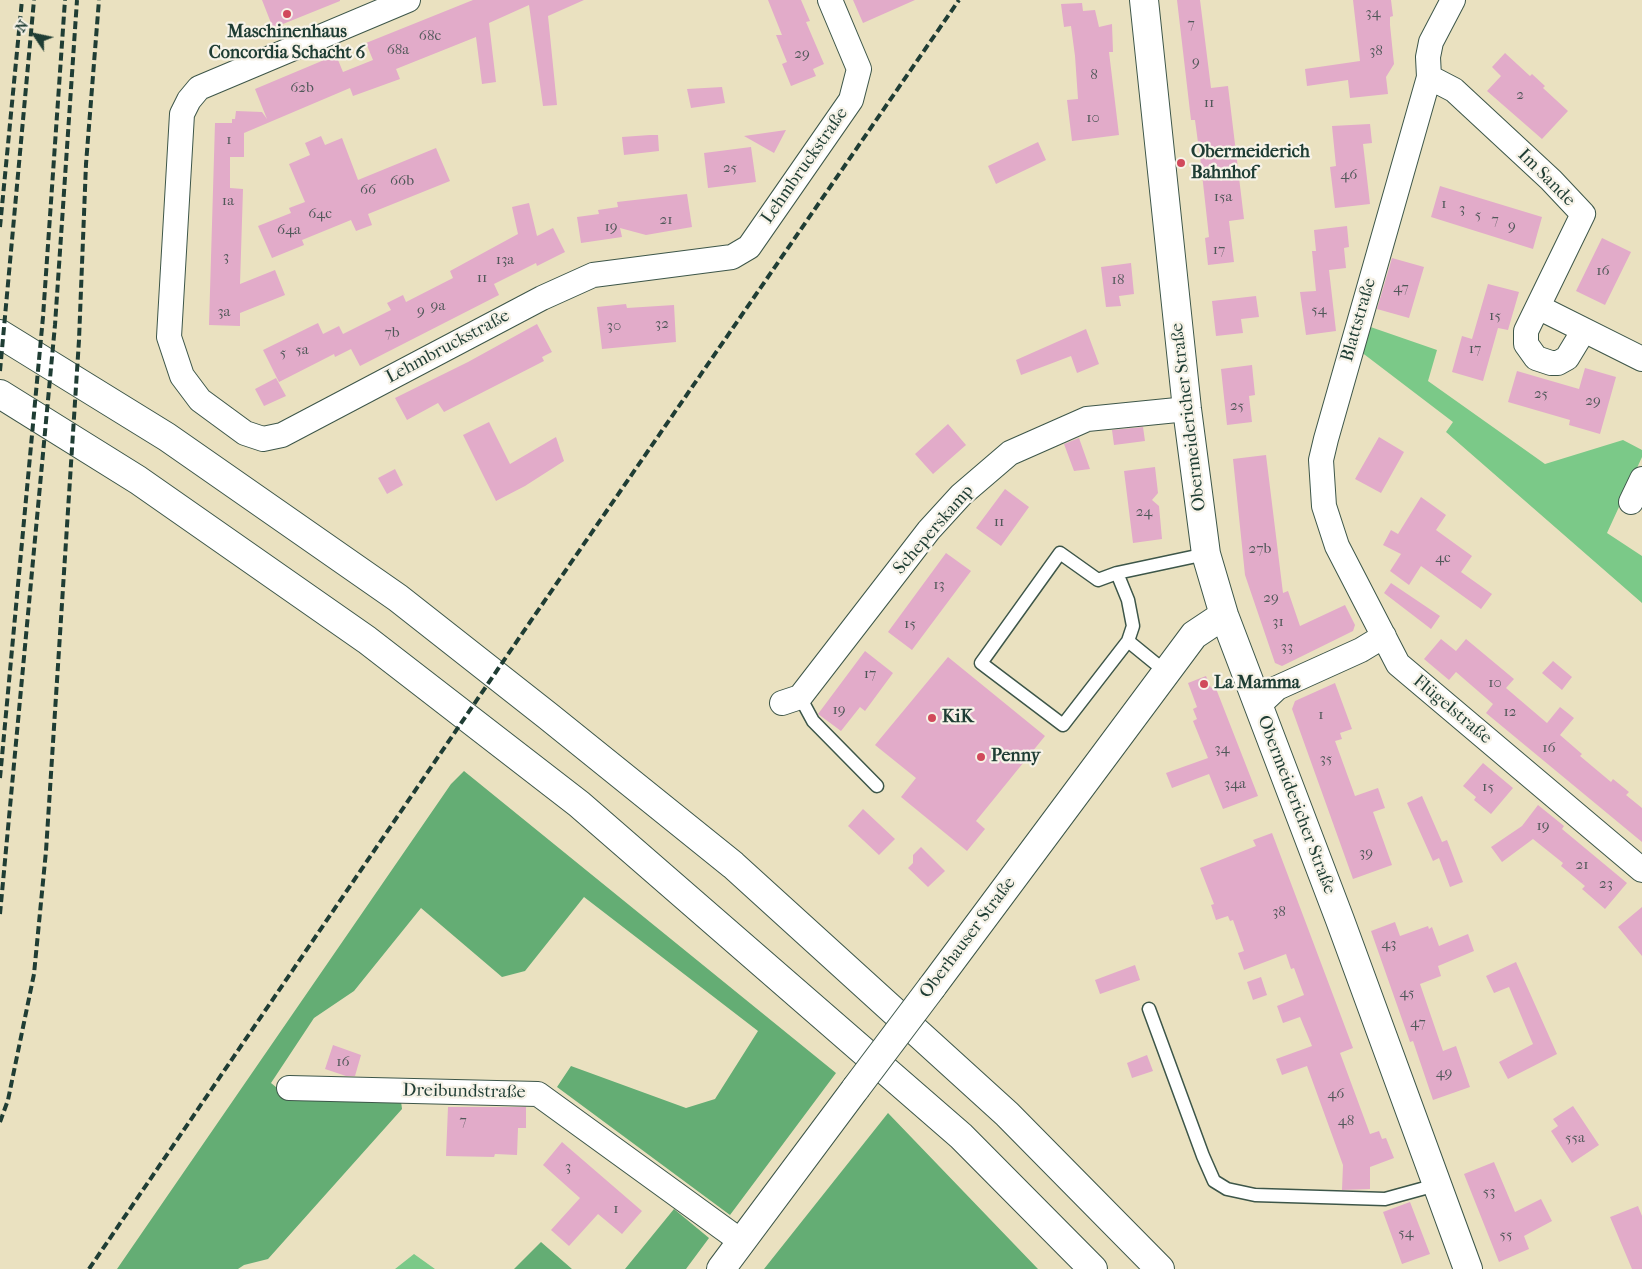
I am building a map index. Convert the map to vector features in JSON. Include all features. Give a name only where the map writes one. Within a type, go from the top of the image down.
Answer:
[{"type":"main road","name":"Obermeidericher Straße","points":[[1144,0],[1187,409],[1206,554],[1224,615],[1340,920],[1468,1269]]},
{"type":"main road","points":[[0,334],[166,437],[398,598],[733,865],[1007,1114],[1160,1269]]},
{"type":"main road","points":[[0,394],[138,480],[359,634],[579,804],[961,1136],[1092,1269]]},
{"type":"main road","name":"Oberhauser Straße","points":[[721,1269],[1194,635],[1224,615]]},
{"type":"street","name":"Lehmbruckstraße","points":[[408,0],[199,88],[189,100],[182,114],[170,337],[182,376],[200,400],[245,433],[263,439],[282,435],[542,298],[592,275],[732,257],[749,247],[851,100],[860,69],[830,0]]},
{"type":"street","name":"Blattstraße","points":[[1384,636],[1332,532],[1324,506],[1322,460],[1348,360],[1429,76],[1428,57],[1432,42],[1452,0]]},
{"type":"street","name":"Im Sande","points":[[1429,76],[1454,90],[1551,180],[1583,214],[1538,307],[1526,337],[1531,354],[1542,361],[1558,363],[1567,358],[1584,330]]},
{"type":"street","points":[[1538,307],[1642,359]]},
{"type":"street","name":"Scheperskamp","points":[[791,700],[929,530],[961,495],[1010,453],[1087,419],[1187,409]]},
{"type":"street","points":[[1632,502],[1642,479]]},
{"type":"street","points":[[1258,706],[1277,688],[1361,650],[1384,636]]},
{"type":"street","name":"Flügelstraße","points":[[1384,636],[1394,657],[1404,669],[1642,870]]},
{"type":"street","name":"Dreibundstraße","points":[[289,1088],[538,1094],[742,1242]]},
{"type":"lane","points":[[1116,573],[1128,600],[1133,626],[1128,641],[1063,725],[982,663],[1060,553],[1098,580],[1116,573],[1206,554]]},
{"type":"lane","points":[[1128,641],[1166,672]]},
{"type":"lane","points":[[791,700],[877,786]]},
{"type":"lane","points":[[1148,1009],[1203,1156],[1214,1181],[1227,1189],[1254,1195],[1385,1199],[1436,1184]]},
{"type":"green space","points":[[1359,323],[1437,350],[1428,381],[1545,464],[1623,440],[1642,450],[1642,457],[1607,533],[1642,556],[1642,603],[1446,432],[1453,422],[1352,345]]},
{"type":"green space","points":[[464,771],[836,1073],[730,1215],[557,1087],[571,1066],[686,1108],[715,1099],[758,1031],[584,897],[525,971],[502,977],[421,908],[354,991],[314,1018],[271,1083],[287,1096],[401,1101],[402,1109],[268,1259],[244,1265],[238,1269],[117,1269],[451,784]]},
{"type":"green space","points":[[888,1113],[1038,1269],[764,1269]]},
{"type":"green space","points":[[674,1209],[709,1238],[686,1269],[625,1269]]},
{"type":"green space","points":[[541,1242],[572,1269],[514,1269]]},
{"type":"green space","points":[[414,1254],[435,1269],[395,1269]]},
{"type":"building","name":"Maschinenhaus Concordia Schacht 6","points":[[262,0],[340,0],[340,1],[273,28]]},
{"type":"building","points":[[473,0],[584,0],[548,16],[557,105],[543,106],[529,5],[489,23],[496,82],[482,84],[476,37],[396,69],[400,79],[353,96],[350,88],[244,133],[244,157],[230,157],[230,188],[243,189],[240,284],[275,270],[285,295],[240,313],[240,326],[209,325],[215,123],[232,123],[232,119],[235,119],[236,111],[262,112],[267,119],[255,89],[336,55],[343,72],[373,60],[366,43]]},
{"type":"building","points":[[768,0],[801,0],[810,21],[806,22],[824,64],[813,69],[816,76],[791,86],[782,64],[787,62],[776,35],[782,35]]},
{"type":"building","points":[[853,0],[915,0],[863,23]]},
{"type":"building","points":[[1177,0],[1200,0],[1211,88],[1228,86],[1244,219],[1229,221],[1234,262],[1208,265],[1205,238],[1209,237],[1201,165],[1195,120],[1191,120]]},
{"type":"building","points":[[1353,0],[1391,0],[1393,16],[1390,17],[1390,25],[1394,64],[1386,77],[1388,94],[1350,98],[1348,80],[1307,86],[1305,69],[1360,61]]},
{"type":"building","points":[[1082,3],[1083,11],[1095,10],[1099,27],[1112,24],[1113,52],[1109,52],[1119,135],[1072,141],[1067,100],[1078,99],[1075,56],[1071,26],[1064,27],[1061,4]]},
{"type":"building","points":[[1505,53],[1530,76],[1532,74],[1545,86],[1543,88],[1568,111],[1542,139],[1487,91],[1501,76],[1492,67]]},
{"type":"building","points":[[722,87],[725,103],[691,108],[687,89]]},
{"type":"building","points":[[1370,124],[1372,143],[1363,144],[1370,204],[1335,208],[1330,167],[1336,166],[1332,126]]},
{"type":"building","points":[[786,130],[774,153],[744,136]]},
{"type":"building","points":[[658,135],[659,151],[624,155],[622,137]]},
{"type":"building","points":[[321,136],[325,145],[342,138],[358,180],[436,148],[450,181],[368,214],[372,225],[356,231],[351,220],[302,240],[304,245],[272,258],[258,226],[291,213],[289,208],[305,202],[289,164],[310,155],[305,143]]},
{"type":"building","points":[[1038,142],[1046,160],[996,184],[988,166]]},
{"type":"building","points":[[751,147],[756,182],[708,188],[704,153]]},
{"type":"building","points":[[1440,186],[1542,217],[1533,249],[1431,217]]},
{"type":"building","points":[[687,194],[692,227],[646,235],[620,228],[622,237],[581,243],[577,217],[599,214],[598,210],[618,207],[617,202]]},
{"type":"building","points":[[529,203],[537,236],[553,228],[565,252],[537,266],[536,263],[494,284],[499,295],[360,366],[351,349],[335,357],[334,354],[279,382],[263,350],[318,323],[323,334],[339,326],[343,334],[391,310],[387,303],[403,295],[406,302],[453,278],[450,271],[518,234],[512,207]]},
{"type":"building","points":[[1347,226],[1349,247],[1344,248],[1346,268],[1329,270],[1336,331],[1306,335],[1300,292],[1316,291],[1312,251],[1316,251],[1314,230]]},
{"type":"building","points":[[1602,238],[1631,252],[1605,305],[1576,291]]},
{"type":"building","points":[[1392,258],[1424,267],[1409,318],[1377,309]]},
{"type":"building","points":[[1131,263],[1134,294],[1119,296],[1121,306],[1106,307],[1101,267]]},
{"type":"building","points":[[1488,284],[1519,292],[1508,330],[1498,328],[1483,381],[1452,372],[1462,336],[1472,339]]},
{"type":"building","points":[[1256,296],[1259,317],[1241,319],[1243,333],[1216,336],[1212,301]]},
{"type":"building","points":[[626,304],[627,308],[674,305],[676,342],[602,349],[597,307]]},
{"type":"building","points":[[537,324],[552,352],[542,357],[544,361],[444,412],[438,403],[407,420],[395,398],[468,362]]},
{"type":"building","points":[[1086,329],[1099,364],[1077,373],[1071,356],[1021,375],[1016,360]]},
{"type":"building","points":[[1252,365],[1255,395],[1249,396],[1252,422],[1227,425],[1221,369]]},
{"type":"building","points":[[1585,368],[1616,377],[1600,434],[1569,425],[1570,420],[1508,402],[1517,371],[1579,389]]},
{"type":"building","points":[[276,378],[286,396],[264,406],[255,389]]},
{"type":"building","points":[[489,422],[510,464],[556,437],[564,461],[525,486],[496,501],[463,435]]},
{"type":"building","points":[[948,424],[966,445],[933,474],[915,454]]},
{"type":"building","points":[[1143,427],[1145,441],[1114,445],[1112,430]]},
{"type":"building","points":[[1379,437],[1404,452],[1381,493],[1355,479]]},
{"type":"building","points":[[1079,438],[1090,469],[1074,471],[1064,444]]},
{"type":"building","points":[[1266,455],[1283,593],[1288,591],[1300,626],[1345,605],[1355,625],[1353,631],[1282,666],[1275,663],[1245,575],[1233,459]]},
{"type":"building","points":[[1155,467],[1158,493],[1152,500],[1159,506],[1162,539],[1133,543],[1124,471]]},
{"type":"building","points":[[395,469],[403,485],[387,494],[378,478]]},
{"type":"building","points":[[1005,489],[1029,507],[1001,546],[976,528]]},
{"type":"building","points":[[1421,497],[1446,515],[1436,530],[1472,556],[1461,572],[1492,594],[1481,609],[1421,566],[1409,585],[1390,571],[1401,554],[1383,545],[1391,530],[1398,534]]},
{"type":"building","points":[[946,553],[971,571],[912,650],[888,632]]},
{"type":"building","points":[[1391,583],[1440,616],[1431,629],[1384,593]]},
{"type":"building","points":[[1441,639],[1456,651],[1466,639],[1514,679],[1506,688],[1547,723],[1560,707],[1574,718],[1560,735],[1582,754],[1580,756],[1611,782],[1613,779],[1629,792],[1626,795],[1642,808],[1642,842],[1486,713],[1493,704],[1456,672],[1449,680],[1424,659]]},
{"type":"building","points":[[865,651],[893,673],[865,711],[860,707],[841,731],[818,714]]},
{"type":"building","name":"Penny","points":[[948,657],[1045,736],[976,821],[985,829],[967,851],[901,797],[916,778],[875,745]]},
{"type":"building","points":[[1553,661],[1572,677],[1562,690],[1542,673]]},
{"type":"building","points":[[1206,676],[1211,688],[1215,686],[1258,796],[1223,809],[1209,774],[1172,788],[1166,773],[1208,758],[1193,721],[1197,719],[1193,709],[1197,707],[1188,683]]},
{"type":"building","points":[[1335,683],[1352,729],[1340,733],[1342,739],[1335,741],[1355,796],[1378,788],[1385,808],[1373,812],[1392,865],[1353,879],[1292,709],[1295,701]]},
{"type":"building","points":[[1483,763],[1513,788],[1491,814],[1474,800],[1476,797],[1463,786]]},
{"type":"building","points":[[1422,796],[1442,842],[1447,840],[1463,882],[1450,887],[1439,858],[1433,861],[1407,803]]},
{"type":"building","points":[[1538,805],[1564,826],[1562,829],[1627,883],[1605,909],[1582,889],[1585,886],[1561,866],[1563,863],[1533,839],[1502,862],[1491,847],[1522,826]]},
{"type":"building","points":[[863,809],[895,839],[879,855],[848,826]]},
{"type":"building","points":[[1272,833],[1353,1048],[1340,1053],[1370,1134],[1379,1131],[1382,1139],[1386,1138],[1394,1158],[1370,1167],[1370,1189],[1342,1190],[1343,1165],[1307,1066],[1282,1075],[1276,1059],[1312,1046],[1300,1017],[1283,1023],[1277,1006],[1304,995],[1294,968],[1291,969],[1286,954],[1244,970],[1238,953],[1244,951],[1233,920],[1230,921],[1228,916],[1216,920],[1211,905],[1214,904],[1200,868],[1256,846],[1253,840]]},
{"type":"building","points":[[921,847],[945,871],[928,887],[908,868],[913,863],[913,855]]},
{"type":"building","points":[[1642,907],[1642,956],[1618,927]]},
{"type":"building","points":[[1395,922],[1400,936],[1428,926],[1429,929],[1432,927],[1439,946],[1468,934],[1474,951],[1438,966],[1441,976],[1420,984],[1443,1051],[1456,1046],[1470,1087],[1433,1100],[1413,1041],[1410,1042],[1371,931]]},
{"type":"building","points":[[1516,962],[1557,1054],[1508,1079],[1499,1062],[1533,1044],[1509,987],[1494,993],[1486,976]]},
{"type":"building","points":[[1135,965],[1140,980],[1100,994],[1095,980]]},
{"type":"building","points":[[1261,977],[1267,995],[1253,1000],[1247,982]]},
{"type":"building","points":[[333,1045],[361,1055],[355,1076],[346,1076],[325,1069]]},
{"type":"building","points":[[1147,1055],[1153,1071],[1132,1078],[1127,1063]]},
{"type":"building","points":[[1573,1106],[1599,1145],[1572,1163],[1551,1131],[1558,1126],[1553,1119]]},
{"type":"building","points":[[448,1107],[526,1107],[526,1128],[518,1128],[517,1155],[495,1154],[494,1157],[446,1156]]},
{"type":"building","points":[[562,1142],[642,1211],[622,1234],[598,1214],[569,1246],[551,1230],[580,1198],[543,1165]]},
{"type":"building","points":[[1494,1162],[1515,1212],[1541,1199],[1552,1221],[1524,1236],[1529,1249],[1499,1262],[1464,1174]]},
{"type":"building","points":[[1410,1202],[1430,1254],[1402,1264],[1383,1212]]},
{"type":"building","points":[[1638,1206],[1642,1216],[1642,1269],[1632,1269],[1610,1217]]},
{"type":"railway","points":[[0,227],[22,0]]},
{"type":"railway","points":[[0,371],[34,0]]},
{"type":"railway","points":[[0,778],[43,317],[65,0]]},
{"type":"railway","points":[[0,914],[55,325],[77,0]]},
{"type":"railway","points":[[0,1122],[8,1100],[34,974],[46,851],[79,340],[86,164],[99,0]]},
{"type":"railway","points":[[89,1269],[528,625],[959,0]]},
{"type":"place","name":"Maschinenhaus Concordia Schacht 6","points":[[287,14]]},
{"type":"place","name":"Obermeiderich Bahnhof","points":[[1181,163]]},
{"type":"place","name":"La Mamma","points":[[1204,684]]},
{"type":"place","name":"KiK","points":[[932,718]]},
{"type":"place","name":"Penny","points":[[981,757]]}]
